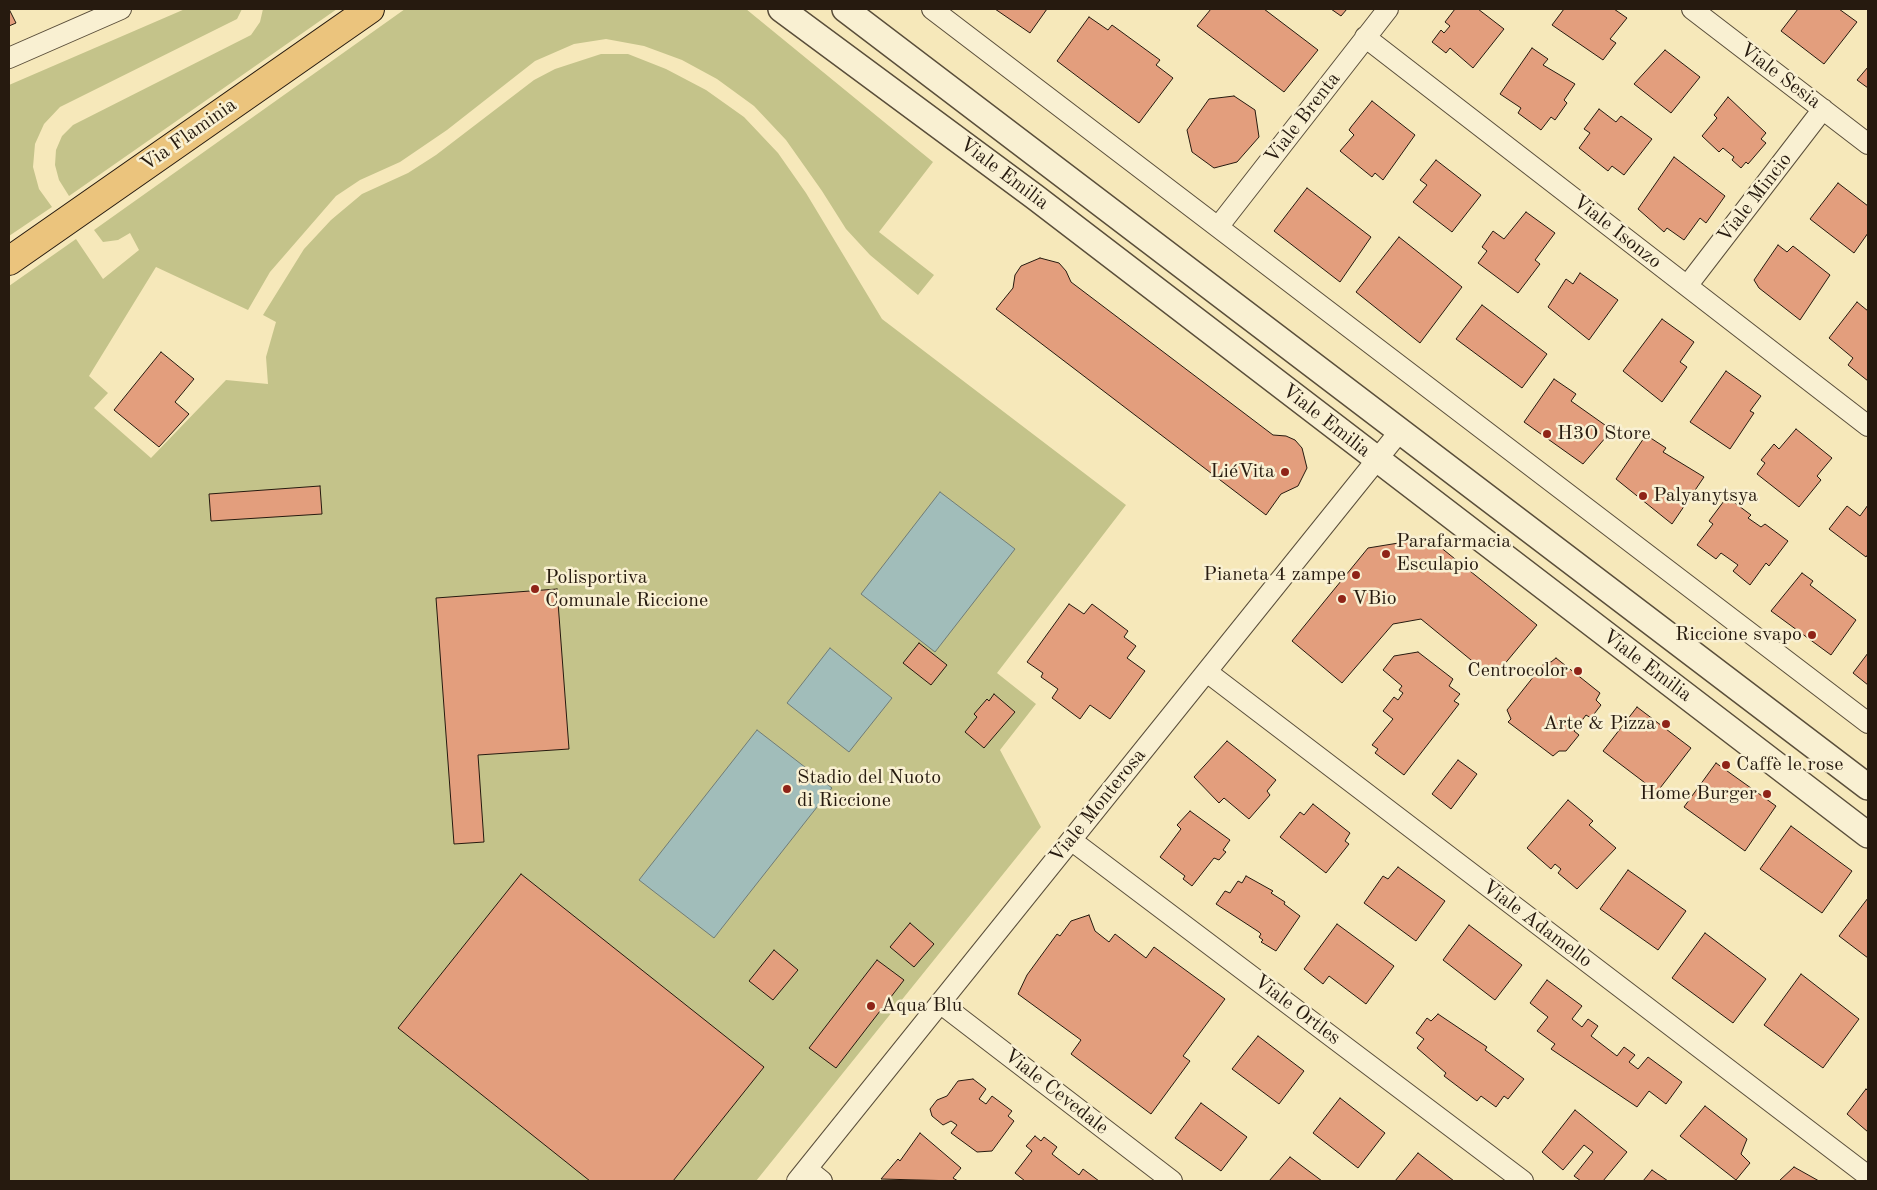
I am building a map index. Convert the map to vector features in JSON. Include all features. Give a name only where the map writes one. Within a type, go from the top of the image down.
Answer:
[{"type":"main road","name":"Via Flaminia","points":[[9,261],[370,9]]},
{"type":"street","points":[[9,58],[121,9]]},
{"type":"street","name":"Viale Emilia","points":[[781,9],[1034,197],[1868,835]]},
{"type":"street","name":"Viale Emilia","points":[[845,9],[1868,787]]},
{"type":"street","points":[[932,9],[1868,723]]},
{"type":"street","name":"Viale Brenta","points":[[1218,227],[1388,9]]},
{"type":"street","name":"Viale Sesia","points":[[1692,9],[1868,144]]},
{"type":"street","name":"Viale Isonzo","points":[[1365,37],[1868,426]]},
{"type":"street","name":"Viale Mincio","points":[[1687,286],[1823,109]]},
{"type":"street","name":"Viale Monterosa","points":[[809,1177],[940,1003],[1400,431]]},
{"type":"street","name":"Viale Adamello","points":[[1206,672],[1868,1176]]},
{"type":"street","name":"Viale Ortles","points":[[1072,840],[1523,1181]]},
{"type":"street","name":"Viale Cevedale","points":[[940,1003],[1172,1181]]},
{"type":"shaded area","points":[[185,9],[242,9],[237,19],[60,107],[44,124],[35,144],[33,167],[39,189],[52,207],[9,236],[9,85]]},
{"type":"shaded area","points":[[263,9],[337,9],[69,196],[59,180],[55,165],[56,150],[62,136],[73,125],[251,35],[260,22]]},
{"type":"shaded area","name":"Polisportiva Comunale Riccione","points":[[405,9],[746,9],[933,162],[879,232],[934,275],[918,295],[870,255],[846,229],[786,140],[754,106],[717,79],[682,60],[644,46],[606,39],[574,44],[535,61],[447,130],[400,162],[360,180],[336,196],[270,272],[248,310],[156,267],[89,376],[108,393],[94,408],[151,458],[226,380],[268,384],[266,357],[276,322],[263,315],[304,249],[331,220],[362,194],[408,173],[436,155],[534,80],[555,69],[601,54],[628,54],[666,69],[706,90],[744,117],[778,153],[806,193],[882,319],[1126,505],[997,673],[1036,704],[1000,750],[1041,827],[756,1181],[9,1181],[9,286],[76,239],[103,279],[139,250],[130,233],[118,240],[103,242],[94,230]]},
{"type":"water","points":[[940,492],[1015,549],[935,652],[861,594]]},
{"type":"water","points":[[830,648],[892,698],[849,752],[787,703]]},
{"type":"water","points":[[757,730],[832,788],[714,938],[639,880]]},
{"type":"building","points":[[9,9],[16,23],[9,26]]},
{"type":"building","points":[[995,9],[1047,9],[1030,33]]},
{"type":"building","points":[[1211,9],[1264,9],[1318,50],[1284,92],[1197,26]]},
{"type":"building","points":[[1331,9],[1347,9],[1341,16]]},
{"type":"building","points":[[1455,9],[1478,9],[1504,29],[1473,68],[1450,48],[1446,53],[1432,42],[1441,30],[1444,33],[1450,26],[1445,22]]},
{"type":"building","points":[[1564,9],[1614,9],[1627,18],[1610,39],[1616,43],[1603,60],[1552,25]]},
{"type":"building","points":[[1798,9],[1839,9],[1857,22],[1824,64],[1781,31]]},
{"type":"building","points":[[1089,17],[1108,30],[1112,25],[1160,60],[1156,65],[1173,78],[1139,123],[1057,61]]},
{"type":"building","points":[[1532,48],[1548,59],[1543,65],[1575,84],[1564,100],[1567,103],[1555,120],[1551,117],[1541,130],[1518,113],[1521,108],[1500,94]]},
{"type":"building","points":[[1665,50],[1700,77],[1671,113],[1634,84]]},
{"type":"building","points":[[1868,67],[1868,88],[1857,80]]},
{"type":"building","points":[[1234,96],[1255,110],[1259,137],[1237,162],[1214,168],[1192,152],[1187,130],[1209,99]]},
{"type":"building","points":[[1728,97],[1766,133],[1761,139],[1766,143],[1748,164],[1746,162],[1741,168],[1732,160],[1734,157],[1723,148],[1719,152],[1702,136],[1717,118],[1714,115]]},
{"type":"building","points":[[1372,101],[1415,135],[1383,180],[1375,173],[1372,177],[1340,151],[1354,135],[1349,130]]},
{"type":"building","points":[[1599,109],[1616,122],[1621,116],[1652,139],[1624,175],[1612,166],[1608,171],[1579,148],[1590,133],[1584,129]]},
{"type":"building","points":[[1674,157],[1725,196],[1706,223],[1700,218],[1684,240],[1667,228],[1664,232],[1638,209]]},
{"type":"building","points":[[1436,160],[1481,195],[1452,232],[1413,202],[1427,185],[1420,180]]},
{"type":"building","points":[[1838,183],[1868,206],[1868,233],[1854,253],[1810,219]]},
{"type":"building","points":[[1307,188],[1371,237],[1340,282],[1274,231]]},
{"type":"building","points":[[1526,212],[1555,233],[1535,260],[1540,264],[1518,293],[1478,263],[1487,251],[1482,247],[1493,231],[1504,239]]},
{"type":"building","points":[[1399,237],[1462,287],[1420,343],[1356,292]]},
{"type":"building","points":[[1778,245],[1787,252],[1793,246],[1830,275],[1800,320],[1759,288],[1754,280]]},
{"type":"building","points":[[1040,258],[1059,263],[1066,271],[1071,282],[1273,435],[1286,436],[1295,440],[1302,448],[1307,468],[1298,486],[1281,494],[1266,515],[996,309],[1013,288],[1015,275],[1021,266]]},
{"type":"building","points":[[1580,273],[1618,300],[1589,340],[1548,307],[1566,279],[1573,284]]},
{"type":"building","points":[[1857,302],[1868,311],[1868,381],[1848,365],[1853,358],[1829,338]]},
{"type":"building","points":[[1482,305],[1547,354],[1522,388],[1456,339]]},
{"type":"building","points":[[1662,319],[1694,342],[1680,362],[1687,367],[1662,402],[1623,371]]},
{"type":"building","points":[[161,352],[194,379],[175,402],[189,414],[159,447],[114,410]]},
{"type":"building","points":[[1726,371],[1761,396],[1750,411],[1754,413],[1730,449],[1690,422]]},
{"type":"building","points":[[1554,379],[1576,394],[1571,401],[1612,430],[1583,464],[1524,422]]},
{"type":"building","points":[[1796,429],[1832,458],[1817,476],[1821,480],[1799,507],[1757,474],[1765,463],[1761,460],[1774,444],[1779,449]]},
{"type":"building","points":[[1646,435],[1666,448],[1663,452],[1704,477],[1672,524],[1616,479]]},
{"type":"building","points":[[320,486],[322,514],[211,521],[209,494]]},
{"type":"building","points":[[1727,497],[1751,515],[1748,518],[1761,527],[1765,524],[1788,541],[1769,566],[1766,563],[1750,585],[1733,571],[1738,565],[1721,553],[1716,559],[1697,545],[1713,524],[1709,521]]},
{"type":"building","points":[[1868,505],[1868,554],[1866,557],[1829,529],[1847,506],[1860,516]]},
{"type":"building","points":[[1429,538],[1537,625],[1493,678],[1421,619],[1393,624],[1342,683],[1292,641],[1368,548]]},
{"type":"building","points":[[1802,573],[1813,581],[1810,585],[1856,620],[1831,655],[1771,611]]},
{"type":"building","points":[[557,589],[569,749],[478,755],[484,842],[454,844],[436,598]]},
{"type":"building","points":[[1069,604],[1084,614],[1092,604],[1128,631],[1124,637],[1136,646],[1127,658],[1145,671],[1110,719],[1090,705],[1080,719],[1052,698],[1058,689],[1041,677],[1043,673],[1027,662]]},
{"type":"building","points":[[919,643],[947,665],[931,685],[903,663]]},
{"type":"building","points":[[1418,652],[1453,679],[1449,686],[1460,694],[1454,701],[1459,704],[1404,775],[1375,753],[1378,749],[1372,745],[1393,719],[1383,711],[1394,697],[1398,700],[1403,693],[1399,690],[1402,686],[1383,670],[1394,656]]},
{"type":"building","points":[[1868,653],[1868,685],[1853,673]]},
{"type":"building","points":[[1556,658],[1600,693],[1596,700],[1601,705],[1591,718],[1586,715],[1574,731],[1579,735],[1566,751],[1559,751],[1553,756],[1508,722],[1511,719],[1507,710],[1546,661],[1551,662]]},
{"type":"building","points":[[994,694],[1015,712],[984,748],[965,732],[977,717],[974,714]]},
{"type":"building","points":[[1637,707],[1691,748],[1657,792],[1603,751]]},
{"type":"building","points":[[1227,741],[1276,780],[1267,791],[1270,795],[1249,819],[1224,798],[1219,803],[1194,777]]},
{"type":"building","points":[[1458,760],[1477,774],[1451,809],[1432,794]]},
{"type":"building","points":[[1716,763],[1776,806],[1745,851],[1684,807]]},
{"type":"building","points":[[1568,800],[1593,821],[1589,825],[1616,848],[1577,889],[1558,873],[1561,869],[1555,864],[1551,869],[1527,848]]},
{"type":"building","points":[[1313,804],[1350,833],[1345,841],[1349,844],[1326,873],[1280,837],[1300,812],[1304,815]]},
{"type":"building","points":[[1190,811],[1230,840],[1223,850],[1226,852],[1219,860],[1214,858],[1192,886],[1183,879],[1185,876],[1160,857],[1181,829],[1177,825]]},
{"type":"building","points":[[1791,826],[1852,871],[1822,913],[1760,869]]},
{"type":"building","points":[[1398,867],[1445,901],[1416,941],[1364,903],[1383,876],[1388,879]]},
{"type":"building","points":[[1628,870],[1686,911],[1658,950],[1600,909]]},
{"type":"building","points":[[521,874],[764,1067],[673,1181],[590,1181],[398,1028]]},
{"type":"building","points":[[1246,876],[1273,891],[1271,893],[1285,902],[1284,904],[1300,916],[1276,951],[1261,942],[1263,940],[1259,937],[1261,934],[1259,932],[1216,904],[1225,891],[1230,893],[1238,881],[1242,883]]},
{"type":"building","points":[[1868,898],[1868,958],[1839,936]]},
{"type":"building","points":[[1089,915],[1095,931],[1109,942],[1115,934],[1146,958],[1154,947],[1225,999],[1183,1056],[1190,1061],[1151,1114],[1071,1054],[1081,1040],[1018,994],[1027,975],[1057,934],[1060,936],[1071,921]]},
{"type":"building","points":[[910,923],[934,944],[914,967],[890,947]]},
{"type":"building","points":[[1337,924],[1394,966],[1366,1004],[1329,976],[1323,984],[1304,969]]},
{"type":"building","points":[[1469,925],[1522,965],[1495,1000],[1443,960]]},
{"type":"building","points":[[1705,933],[1766,979],[1733,1023],[1672,978]]},
{"type":"building","points":[[774,950],[798,970],[773,1000],[749,981]]},
{"type":"building","points":[[877,960],[904,980],[836,1068],[809,1048]]},
{"type":"building","points":[[1801,974],[1859,1019],[1823,1068],[1764,1025]]},
{"type":"building","points":[[1547,980],[1582,1006],[1572,1019],[1582,1027],[1588,1019],[1598,1026],[1591,1036],[1617,1056],[1624,1047],[1635,1055],[1629,1062],[1638,1069],[1648,1057],[1682,1082],[1666,1104],[1649,1091],[1637,1107],[1551,1049],[1555,1044],[1537,1031],[1548,1017],[1530,1003]]},
{"type":"building","points":[[1438,1014],[1487,1047],[1485,1050],[1524,1079],[1508,1099],[1504,1096],[1496,1107],[1481,1096],[1477,1101],[1444,1076],[1446,1073],[1417,1048],[1424,1039],[1416,1033],[1427,1018],[1431,1021]]},
{"type":"building","points":[[1258,1036],[1304,1071],[1279,1104],[1232,1069]]},
{"type":"building","points":[[973,1079],[986,1089],[979,1099],[986,1104],[992,1096],[1012,1111],[1008,1116],[1014,1121],[992,1151],[977,1152],[951,1133],[957,1125],[951,1121],[943,1125],[932,1116],[930,1109],[937,1100],[947,1096],[958,1081]]},
{"type":"building","points":[[1866,1089],[1868,1091],[1868,1132],[1847,1114]]},
{"type":"building","points":[[1340,1098],[1385,1133],[1358,1168],[1313,1133]]},
{"type":"building","points":[[1201,1103],[1247,1137],[1221,1171],[1175,1138]]},
{"type":"building","points":[[1705,1106],[1747,1139],[1741,1154],[1750,1163],[1736,1180],[1680,1136]]},
{"type":"building","points":[[1575,1110],[1627,1152],[1603,1181],[1581,1181],[1574,1176],[1593,1152],[1584,1145],[1563,1170],[1542,1152]]},
{"type":"building","points":[[920,1133],[961,1168],[953,1178],[958,1181],[881,1179],[898,1159],[900,1161]]},
{"type":"building","points":[[1035,1136],[1041,1141],[1044,1137],[1057,1147],[1052,1154],[1079,1175],[1083,1169],[1099,1181],[1025,1181],[1015,1173],[1032,1151],[1026,1146]]},
{"type":"building","points":[[1418,1153],[1454,1181],[1395,1181]]},
{"type":"building","points":[[1290,1157],[1322,1181],[1269,1181]]},
{"type":"building","points":[[1794,1167],[1819,1181],[1779,1181]]},
{"type":"building","points":[[1652,1170],[1668,1181],[1643,1181]]},
{"type":"place","name":"H3O Store","points":[[1547,434]]},
{"type":"place","name":"LiéVita","points":[[1285,472]]},
{"type":"place","name":"Palyanytsya","points":[[1643,496]]},
{"type":"place","name":"Parafarmacia Esculapio","points":[[1386,554]]},
{"type":"place","name":"Pianeta 4 zampe","points":[[1356,575]]},
{"type":"place","name":"Polisportiva Comunale Riccione","points":[[535,589]]},
{"type":"place","name":"VBio","points":[[1342,599]]},
{"type":"place","name":"Riccione svapo","points":[[1812,635]]},
{"type":"place","name":"Centrocolor","points":[[1578,671]]},
{"type":"place","name":"Arte & Pizza","points":[[1666,724]]},
{"type":"place","name":"Caffè le rose","points":[[1726,765]]},
{"type":"place","name":"Stadio del Nuoto di Riccione","points":[[787,789]]},
{"type":"place","name":"Home Burger","points":[[1767,794]]},
{"type":"place","name":"Aqua Blu","points":[[871,1006]]}]
